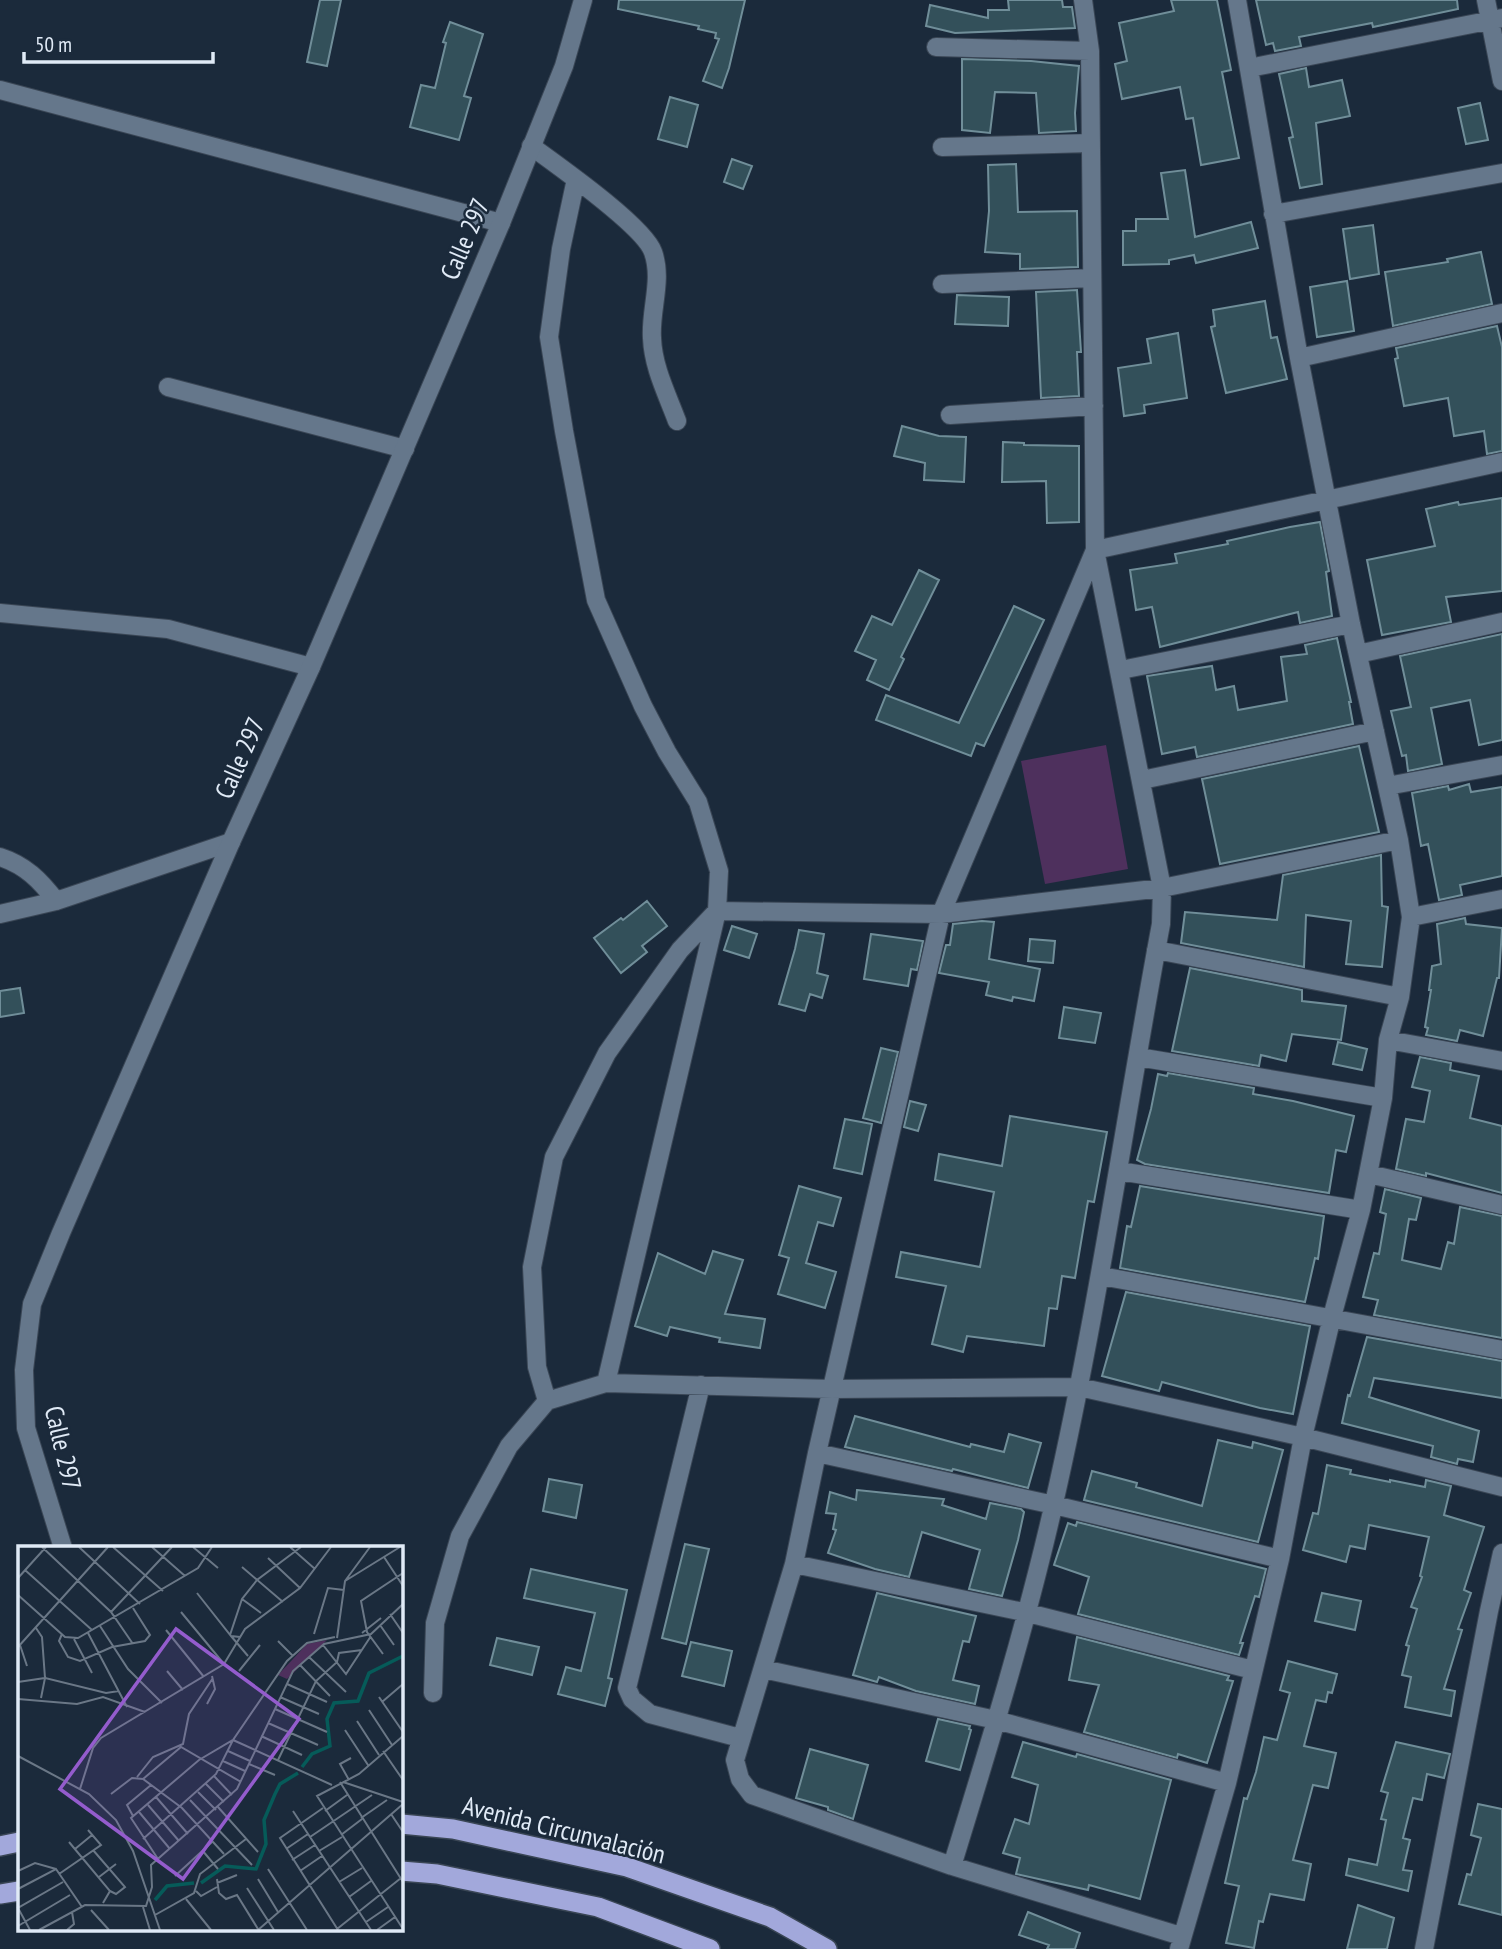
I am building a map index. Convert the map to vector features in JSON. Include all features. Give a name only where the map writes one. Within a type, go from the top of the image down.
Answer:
[{"type":"highway","name":"Avenida Circunvalación","points":[[402,1824],[453,1829],[627,1867],[771,1917],[827,1949]]},
{"type":"highway","points":[[0,1846],[18,1842]]},
{"type":"highway","points":[[402,1871],[437,1874],[598,1907],[710,1949]]},
{"type":"highway","points":[[0,1894],[18,1891]]},
{"type":"street","name":"Calle 297","points":[[62,1546],[26,1428],[24,1370],[33,1304],[66,1221],[231,842],[311,667],[501,223],[564,66],[583,0]]},
{"type":"street","points":[[952,1866],[1028,1613],[1054,1505],[1101,1276],[1161,924],[1162,888],[1121,670],[1095,550],[1090,51],[1083,0]]},
{"type":"street","points":[[1095,550],[941,914],[794,1564],[734,1759],[740,1779],[752,1795],[952,1866],[1180,1942],[1227,1783],[1280,1559],[1303,1437],[1332,1317],[1362,1210],[1383,1098],[1388,1040],[1400,997],[1411,917],[1399,839],[1358,654],[1299,358],[1237,0]]},
{"type":"street","points":[[1486,0],[1495,19],[1502,81]]},
{"type":"street","points":[[1250,68],[1495,19]]},
{"type":"street","points":[[936,47],[1090,51]]},
{"type":"street","points":[[0,90],[501,223]]},
{"type":"street","points":[[942,147],[1091,143]]},
{"type":"street","points":[[531,146],[576,179],[643,236],[653,252],[656,295],[652,338],[657,367],[677,421]]},
{"type":"street","points":[[1273,215],[1502,173]]},
{"type":"street","points":[[576,179],[561,249],[549,337],[596,600],[643,706],[698,802],[719,870],[717,911],[606,1383]]},
{"type":"street","points":[[942,284],[1092,278]]},
{"type":"street","points":[[1299,358],[1502,313]]},
{"type":"street","points":[[168,387],[405,449]]},
{"type":"street","points":[[950,415],[1094,406]]},
{"type":"street","points":[[1095,550],[1502,462]]},
{"type":"street","points":[[0,613],[168,629],[311,667]]},
{"type":"street","points":[[1358,654],[1502,622]]},
{"type":"street","points":[[1121,670],[1352,624]]},
{"type":"street","points":[[1142,780],[1375,731]]},
{"type":"street","points":[[1387,786],[1502,765]]},
{"type":"street","points":[[547,1402],[537,1367],[532,1267],[554,1157],[607,1054],[680,950],[717,911],[941,914],[1162,888],[1399,839]]},
{"type":"street","points":[[0,914],[56,901],[231,842]]},
{"type":"street","points":[[0,857],[20,864],[44,885],[56,901]]},
{"type":"street","points":[[1411,917],[1502,899]]},
{"type":"street","points":[[1156,950],[1400,997]]},
{"type":"street","points":[[1388,1040],[1502,1061]]},
{"type":"street","points":[[1138,1057],[1383,1098]]},
{"type":"street","points":[[1119,1171],[1362,1210]]},
{"type":"street","points":[[1369,1174],[1502,1205]]},
{"type":"street","points":[[1101,1276],[1502,1350]]},
{"type":"street","points":[[433,1693],[435,1623],[460,1536],[509,1446],[547,1402],[606,1383],[832,1389],[1079,1387],[1303,1437],[1502,1487]]},
{"type":"street","points":[[701,1385],[627,1688],[632,1699],[650,1714],[740,1738]]},
{"type":"street","points":[[817,1453],[1054,1505],[1280,1559]]},
{"type":"street","points":[[1424,1949],[1495,1612],[1502,1553]]},
{"type":"street","points":[[794,1564],[1028,1613],[1253,1670]]},
{"type":"street","points":[[763,1668],[996,1720],[1227,1783]]},
{"type":"shaded area","points":[[1106,745],[1128,869],[1045,884],[1021,761]]},
{"type":"building","points":[[320,0],[341,0],[327,66],[307,62]]},
{"type":"building","points":[[619,0],[745,0],[722,88],[703,81],[719,39],[715,38],[716,33],[698,29],[699,26],[618,9]]},
{"type":"building","points":[[1008,0],[1062,0],[1063,7],[1072,7],[1075,28],[955,33],[926,26],[930,5],[988,18],[988,10],[1009,10]]},
{"type":"building","points":[[1171,0],[1217,0],[1231,70],[1222,72],[1239,158],[1201,165],[1193,118],[1186,119],[1180,87],[1122,99],[1115,64],[1127,61],[1119,23],[1174,11]]},
{"type":"building","points":[[1256,0],[1457,0],[1458,9],[1373,27],[1372,23],[1299,37],[1301,46],[1275,51],[1273,43],[1266,45]]},
{"type":"building","points":[[450,22],[483,34],[464,96],[471,98],[459,140],[410,127],[421,85],[435,88],[446,43],[443,42]]},
{"type":"building","points":[[962,59],[1031,61],[1079,66],[1076,131],[1039,133],[1036,93],[995,92],[990,133],[962,130]]},
{"type":"building","points":[[1306,68],[1309,87],[1342,80],[1350,116],[1316,123],[1322,184],[1300,188],[1289,138],[1293,137],[1279,74]]},
{"type":"building","points":[[670,97],[698,105],[687,147],[658,139]]},
{"type":"building","points":[[1480,103],[1488,140],[1466,144],[1458,108]]},
{"type":"building","points":[[732,159],[752,166],[743,189],[724,182]]},
{"type":"building","points":[[1016,164],[1018,212],[1077,211],[1078,267],[1020,269],[1020,254],[985,252],[989,211],[988,165]]},
{"type":"building","points":[[1185,170],[1195,237],[1251,222],[1258,248],[1196,263],[1194,255],[1169,260],[1169,264],[1123,265],[1123,231],[1136,231],[1136,219],[1168,219],[1161,173]]},
{"type":"building","points":[[1373,225],[1379,274],[1350,279],[1343,229]]},
{"type":"building","points":[[1481,252],[1492,304],[1393,326],[1385,272],[1448,262],[1447,259]]},
{"type":"building","points":[[1347,281],[1354,331],[1317,337],[1310,287]]},
{"type":"building","points":[[1077,290],[1081,352],[1077,352],[1079,396],[1041,398],[1036,292]]},
{"type":"building","points":[[957,295],[1009,297],[1008,326],[955,324]]},
{"type":"building","points":[[1265,301],[1271,338],[1277,337],[1287,379],[1226,393],[1211,327],[1215,326],[1213,310]]},
{"type":"building","points":[[1497,326],[1502,347],[1502,451],[1487,454],[1484,431],[1454,436],[1448,398],[1404,406],[1395,359],[1398,358],[1396,348]]},
{"type":"building","points":[[1178,333],[1187,398],[1144,405],[1145,413],[1124,416],[1118,368],[1151,363],[1147,339]]},
{"type":"building","points":[[902,426],[939,436],[966,437],[964,482],[924,480],[925,463],[894,456]]},
{"type":"building","points":[[1003,442],[1079,446],[1079,522],[1047,523],[1046,481],[1002,482]]},
{"type":"building","points":[[1502,498],[1502,591],[1446,597],[1451,622],[1382,635],[1367,560],[1435,546],[1426,509],[1458,502],[1459,505]]},
{"type":"building","points":[[1320,522],[1329,571],[1326,572],[1332,616],[1300,623],[1298,612],[1160,647],[1152,607],[1136,610],[1130,570],[1177,563],[1175,554]]},
{"type":"building","points":[[919,570],[939,580],[901,657],[904,659],[889,690],[867,680],[876,660],[855,651],[872,616],[892,625]]},
{"type":"building","points":[[1014,606],[1044,620],[984,746],[976,743],[971,756],[876,720],[886,695],[959,723]]},
{"type":"building","points":[[1502,634],[1502,740],[1479,745],[1470,700],[1431,708],[1442,764],[1408,771],[1406,755],[1402,756],[1391,711],[1411,707],[1400,656]]},
{"type":"building","points":[[1337,638],[1353,724],[1197,757],[1195,747],[1162,754],[1147,676],[1212,666],[1216,690],[1234,686],[1238,710],[1287,701],[1281,657],[1307,654],[1305,645]]},
{"type":"building","points":[[1359,746],[1379,832],[1220,864],[1202,779]]},
{"type":"building","points":[[1469,784],[1471,792],[1502,787],[1502,876],[1460,885],[1462,895],[1439,900],[1428,844],[1421,846],[1412,793],[1448,786],[1449,790]]},
{"type":"building","points":[[1381,855],[1382,906],[1388,907],[1382,967],[1346,964],[1351,921],[1306,915],[1304,967],[1181,943],[1185,912],[1277,920],[1283,875]]},
{"type":"building","points":[[647,901],[667,926],[642,946],[647,952],[621,973],[594,938]]},
{"type":"building","points":[[1465,918],[1466,924],[1502,928],[1499,978],[1483,1036],[1460,1030],[1457,1041],[1426,1035],[1432,966],[1441,964],[1437,924]]},
{"type":"building","points":[[994,922],[989,959],[1040,969],[1034,1001],[1013,997],[1012,1001],[986,995],[989,982],[939,973],[946,945],[950,945],[953,924]]},
{"type":"building","points":[[732,926],[757,934],[749,958],[724,950]]},
{"type":"building","points":[[799,930],[824,934],[817,973],[828,976],[822,998],[810,994],[805,1011],[779,1004]]},
{"type":"building","points":[[871,934],[923,941],[917,970],[911,969],[908,986],[864,979]]},
{"type":"building","points":[[1030,939],[1055,941],[1053,963],[1028,961]]},
{"type":"building","points":[[1190,968],[1302,990],[1302,1001],[1346,1006],[1341,1040],[1292,1034],[1286,1061],[1261,1055],[1259,1066],[1172,1051]]},
{"type":"building","points":[[20,988],[24,1013],[0,1017],[0,991]]},
{"type":"building","points":[[1064,1007],[1101,1013],[1095,1043],[1059,1038]]},
{"type":"building","points":[[1338,1042],[1367,1049],[1362,1070],[1333,1064]]},
{"type":"building","points":[[881,1048],[898,1052],[881,1123],[863,1118]]},
{"type":"building","points":[[1420,1057],[1451,1063],[1450,1070],[1479,1076],[1470,1118],[1502,1126],[1502,1193],[1426,1173],[1426,1176],[1396,1169],[1406,1119],[1424,1122],[1430,1091],[1412,1087]]},
{"type":"building","points":[[1168,1073],[1254,1088],[1253,1094],[1354,1116],[1346,1152],[1336,1150],[1329,1193],[1145,1164],[1137,1160],[1158,1074],[1167,1076]]},
{"type":"building","points":[[910,1101],[926,1105],[918,1131],[904,1127]]},
{"type":"building","points":[[1010,1116],[1107,1132],[1094,1202],[1088,1201],[1075,1278],[1062,1276],[1057,1309],[1049,1308],[1044,1346],[967,1336],[963,1352],[932,1344],[946,1286],[896,1277],[901,1252],[980,1267],[994,1192],[935,1180],[939,1154],[1002,1166]]},
{"type":"building","points":[[845,1119],[872,1124],[862,1174],[834,1168]]},
{"type":"building","points":[[799,1186],[841,1198],[833,1226],[818,1222],[806,1263],[836,1272],[825,1308],[778,1294],[789,1258],[779,1255]]},
{"type":"building","points":[[1140,1186],[1324,1216],[1318,1259],[1315,1258],[1305,1302],[1120,1268],[1127,1226],[1131,1227]]},
{"type":"building","points":[[1385,1189],[1421,1198],[1416,1220],[1409,1219],[1402,1260],[1441,1269],[1448,1242],[1454,1244],[1460,1207],[1502,1216],[1502,1338],[1374,1315],[1378,1300],[1363,1297],[1374,1253],[1379,1254],[1386,1214],[1380,1212]]},
{"type":"building","points":[[713,1251],[743,1260],[725,1314],[765,1319],[760,1348],[719,1342],[720,1338],[670,1327],[667,1336],[635,1326],[658,1253],[705,1274]]},
{"type":"building","points":[[1126,1292],[1310,1326],[1293,1414],[1162,1382],[1159,1391],[1102,1376]]},
{"type":"building","points":[[1367,1337],[1502,1361],[1502,1398],[1374,1378],[1369,1397],[1479,1431],[1473,1462],[1458,1459],[1457,1464],[1431,1457],[1433,1446],[1342,1423]]},
{"type":"building","points":[[855,1416],[970,1447],[971,1444],[1004,1452],[1009,1434],[1041,1443],[1028,1488],[953,1469],[952,1471],[845,1447]]},
{"type":"building","points":[[1218,1440],[1252,1448],[1253,1442],[1283,1450],[1258,1542],[1084,1500],[1092,1471],[1137,1483],[1136,1487],[1202,1506]]},
{"type":"building","points":[[1327,1465],[1351,1470],[1350,1474],[1390,1482],[1425,1487],[1426,1480],[1451,1486],[1444,1515],[1484,1527],[1464,1590],[1471,1593],[1458,1629],[1462,1630],[1444,1689],[1455,1691],[1451,1716],[1405,1707],[1411,1677],[1402,1675],[1409,1646],[1406,1645],[1417,1609],[1411,1607],[1422,1577],[1420,1576],[1429,1537],[1369,1525],[1365,1549],[1350,1546],[1346,1562],[1303,1550],[1313,1513],[1318,1514]]},
{"type":"building","points":[[549,1479],[582,1485],[576,1518],[543,1511]]},
{"type":"building","points":[[857,1490],[944,1499],[942,1505],[986,1519],[990,1503],[1021,1509],[1024,1512],[1018,1540],[1002,1596],[969,1589],[980,1550],[922,1532],[909,1577],[828,1553],[836,1530],[833,1529],[836,1514],[826,1513],[830,1492],[856,1500]]},
{"type":"building","points":[[1077,1522],[1266,1569],[1259,1597],[1255,1596],[1240,1643],[1243,1643],[1239,1655],[1078,1614],[1089,1577],[1054,1565],[1068,1523],[1076,1526]]},
{"type":"building","points":[[685,1544],[709,1549],[686,1644],[662,1638]]},
{"type":"building","points":[[531,1569],[627,1590],[608,1678],[612,1679],[605,1706],[558,1694],[566,1667],[581,1671],[595,1613],[524,1598]]},
{"type":"building","points":[[877,1593],[976,1616],[969,1642],[963,1641],[953,1680],[979,1686],[975,1704],[916,1691],[879,1677],[877,1682],[853,1675]]},
{"type":"building","points":[[1322,1593],[1361,1601],[1355,1630],[1315,1621]]},
{"type":"building","points":[[1077,1637],[1229,1676],[1227,1680],[1233,1681],[1207,1763],[1178,1754],[1177,1758],[1084,1732],[1099,1685],[1069,1680]]},
{"type":"building","points":[[497,1638],[539,1647],[532,1675],[490,1665]]},
{"type":"building","points":[[691,1642],[732,1651],[724,1686],[682,1676]]},
{"type":"building","points":[[1288,1661],[1337,1674],[1332,1693],[1328,1692],[1326,1702],[1316,1700],[1304,1746],[1336,1753],[1328,1788],[1313,1785],[1293,1860],[1311,1864],[1304,1900],[1270,1894],[1263,1922],[1259,1921],[1254,1948],[1226,1943],[1239,1886],[1225,1883],[1244,1798],[1247,1799],[1256,1772],[1264,1737],[1277,1740],[1290,1693],[1280,1690]]},
{"type":"building","points":[[938,1719],[970,1726],[960,1770],[926,1761]]},
{"type":"building","points":[[1023,1742],[1171,1780],[1140,1899],[1089,1885],[1088,1890],[1016,1874],[1020,1858],[1003,1853],[1015,1819],[1029,1824],[1038,1785],[1012,1777]]},
{"type":"building","points":[[1396,1742],[1450,1754],[1444,1778],[1427,1774],[1422,1800],[1413,1798],[1403,1838],[1410,1840],[1403,1870],[1412,1871],[1408,1891],[1346,1875],[1349,1859],[1377,1865],[1386,1820],[1381,1819],[1388,1793],[1381,1791]]},
{"type":"building","points":[[810,1749],[868,1765],[853,1819],[828,1810],[828,1807],[796,1798]]},
{"type":"building","points":[[1478,1804],[1502,1809],[1502,1915],[1459,1904],[1467,1874],[1471,1875],[1481,1838],[1471,1835]]},
{"type":"building","points":[[1358,1905],[1394,1918],[1387,1949],[1347,1949]]},
{"type":"building","points":[[1028,1912],[1080,1933],[1075,1949],[1047,1949],[1049,1945],[1019,1935]]}]
